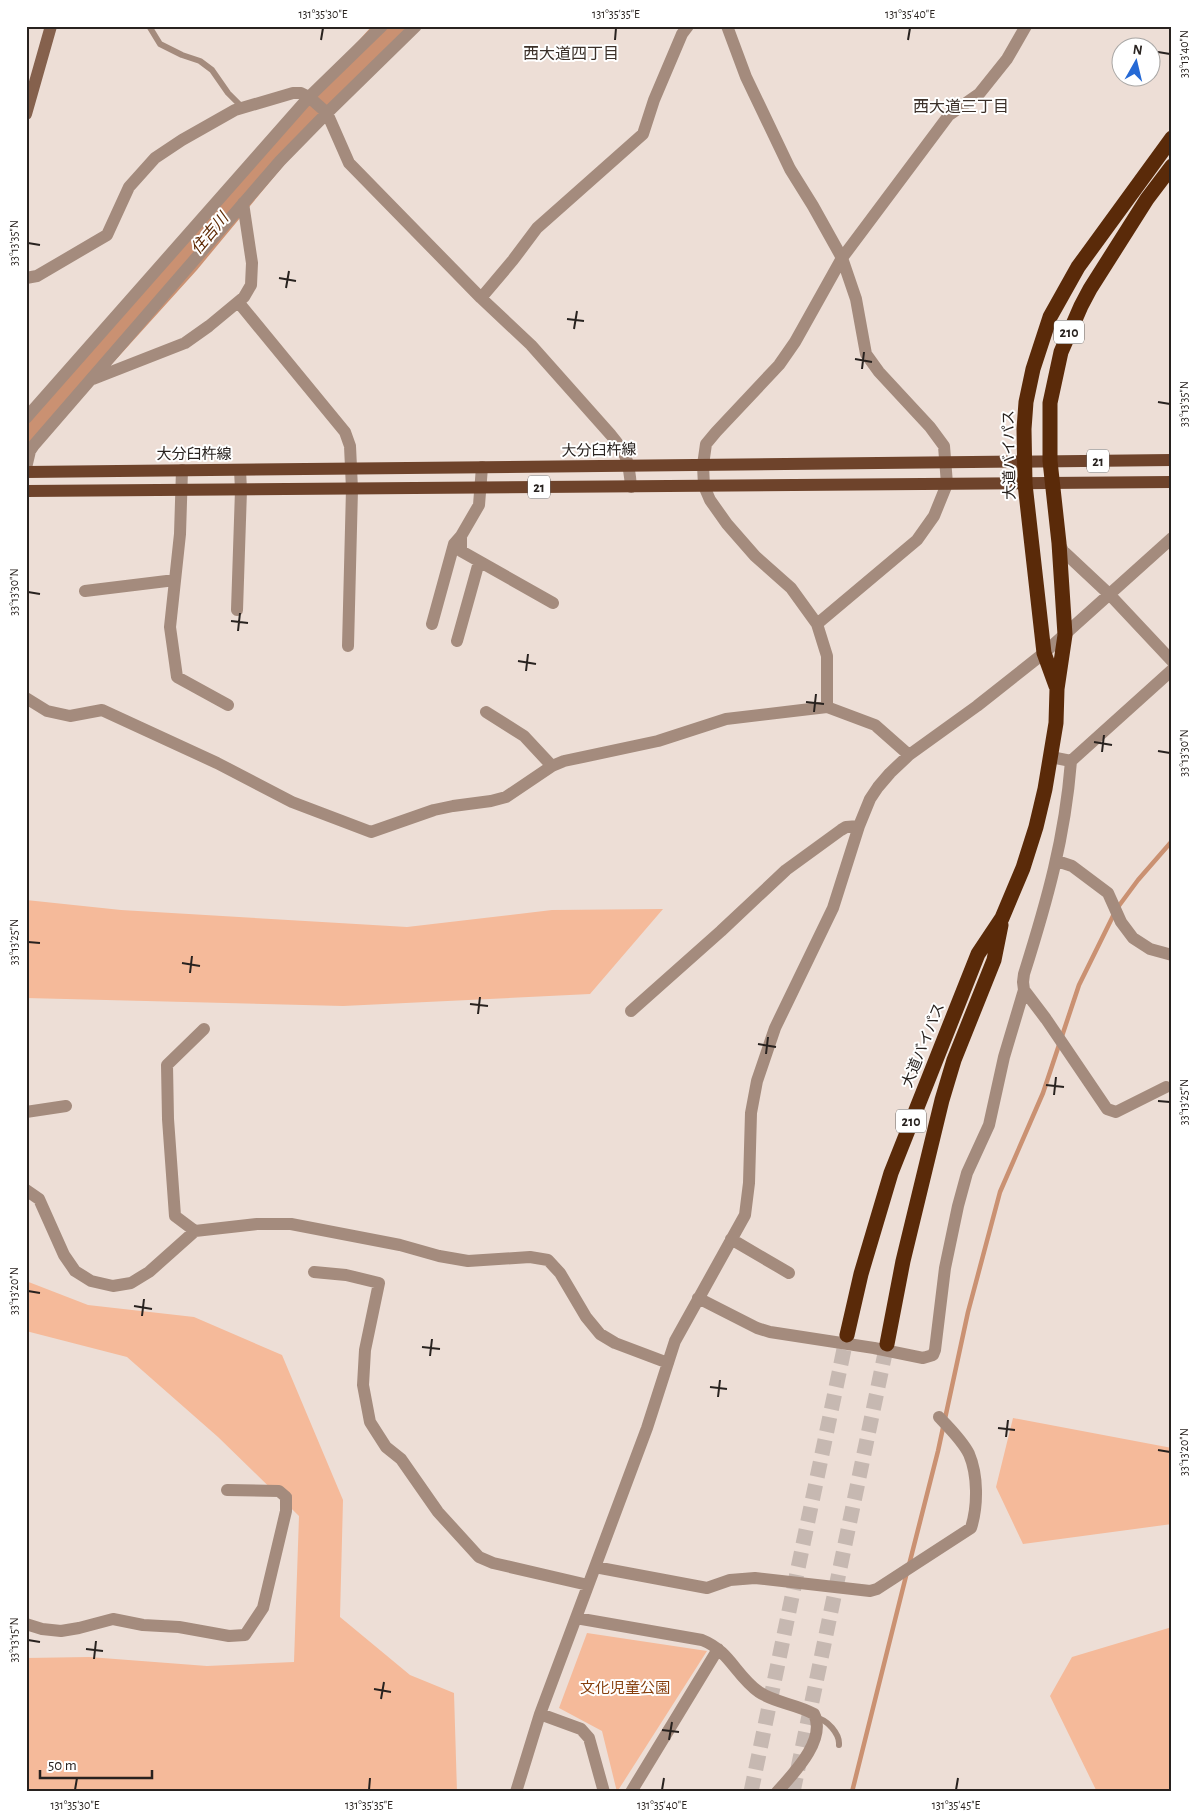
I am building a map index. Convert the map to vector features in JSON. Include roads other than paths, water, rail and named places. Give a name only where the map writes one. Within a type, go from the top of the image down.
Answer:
[{"type":"highway","name":"大道バイパス","points":[[1057,689],[1044,653],[1025,484],[1024,429],[1026,402],[1033,369],[1050,317],[1078,266],[1172,138]]},
{"type":"highway","name":"大道バイパス","points":[[847,1335],[861,1274],[891,1173],[978,954],[1002,918],[1023,868],[1036,827],[1051,757],[1056,723],[1057,689],[1065,635],[1059,543],[1050,461],[1050,403],[1061,352],[1068,333],[1090,289],[1147,198],[1172,166]]},
{"type":"highway","name":"大道バイパス","points":[[887,1344],[903,1261],[942,1100],[958,1052],[994,960],[1002,918]]},
{"type":"main road","name":"大分臼杵線","points":[[26,470],[240,470],[1172,460]]},
{"type":"main road","name":"21","points":[[26,491],[1172,482]]},
{"type":"street","points":[[26,114],[51,26]]},
{"type":"street","points":[[26,418],[309,97],[382,26]]},
{"type":"street","points":[[26,470],[30,451],[34,445],[243,203],[327,113],[416,26]]},
{"type":"street","points":[[481,298],[537,228],[643,134],[654,100],[682,34],[688,26]]},
{"type":"street","points":[[727,26],[746,77],[790,169],[842,258],[856,299],[866,354],[879,372],[940,439],[944,446],[947,484],[934,516],[917,540],[817,624]]},
{"type":"street","points":[[826,707],[827,656],[817,624],[791,588],[755,556],[710,500],[704,486],[703,465],[706,444],[784,357],[795,342],[842,258],[949,115],[979,94],[1007,59],[1026,26]]},
{"type":"street","points":[[26,278],[37,276],[108,234],[129,186],[155,158],[236,110],[292,93],[301,93],[309,97],[327,113],[350,163],[481,298],[531,345],[624,450],[629,466],[631,487]]},
{"type":"street","points":[[90,380],[185,343],[239,303],[248,292],[252,278],[252,263],[243,203]]},
{"type":"street","points":[[239,303],[345,432],[350,446],[352,489],[348,646]]},
{"type":"street","points":[[432,624],[454,544],[461,536],[479,505],[482,467]]},
{"type":"street","points":[[182,470],[180,534],[170,627],[177,677],[228,705]]},
{"type":"street","points":[[237,610],[240,470]]},
{"type":"street","points":[[461,536],[461,551],[553,603]]},
{"type":"street","points":[[516,1792],[540,1714],[647,1428],[675,1341],[745,1215],[749,1183],[751,1113],[759,1073],[775,1028],[833,908],[859,826],[870,799],[878,787],[909,756],[1044,653],[1172,538]]},
{"type":"street","points":[[1059,543],[1063,551],[1110,594],[1172,661]]},
{"type":"street","points":[[456,641],[479,562]]},
{"type":"street","points":[[85,591],[175,580]]},
{"type":"street","points":[[1166,1087],[1116,1112],[1107,1108],[1024,990],[1022,982],[1044,912],[1057,861],[1068,802],[1071,761],[1172,670]]},
{"type":"street","points":[[26,698],[47,711],[70,716],[102,710],[217,763],[292,802],[371,832],[434,810],[506,797],[552,766],[564,761],[658,741],[726,719],[826,707],[874,725],[909,756]]},
{"type":"street","points":[[486,712],[524,736],[552,766]]},
{"type":"street","points":[[1051,757],[1071,761]]},
{"type":"street","points":[[631,1011],[786,870],[841,830],[846,827],[859,826]]},
{"type":"street","points":[[1057,861],[1072,866],[1108,893],[1121,922],[1133,938],[1150,949],[1172,955]]},
{"type":"street","points":[[698,1298],[757,1328],[770,1332],[874,1348],[923,1358],[933,1356],[945,1268],[958,1206],[967,1173],[989,1125],[1004,1057],[1024,990]]},
{"type":"street","points":[[195,1231],[175,1216],[168,1119],[167,1065],[204,1029]]},
{"type":"street","points":[[26,1112],[66,1106]]},
{"type":"street","points":[[26,1190],[39,1199],[64,1254],[75,1272],[91,1281],[113,1286],[131,1282],[149,1272],[195,1231],[257,1224],[291,1224],[400,1245],[439,1256],[468,1261],[530,1257],[548,1260],[560,1273],[586,1317],[600,1334],[615,1343],[668,1363]]},
{"type":"street","points":[[731,1239],[789,1273]]},
{"type":"street","points":[[314,1272],[346,1275],[379,1283],[365,1350],[363,1385],[370,1422],[386,1447],[401,1459],[438,1512],[480,1557],[493,1563],[588,1586]]},
{"type":"street","points":[[595,1567],[707,1588],[730,1580],[756,1578],[870,1591],[877,1590],[971,1528],[976,1495],[974,1471],[968,1453],[958,1438],[939,1417]]},
{"type":"street","points":[[26,1624],[42,1629],[62,1631],[80,1628],[112,1618],[143,1625],[179,1627],[229,1636],[245,1635],[263,1608],[286,1511],[286,1498],[279,1491],[227,1490]]},
{"type":"street","points":[[576,1618],[702,1640],[718,1649],[758,1692],[814,1714],[816,1730],[810,1752],[777,1792]]},
{"type":"street","points":[[631,1792],[718,1649]]},
{"type":"street","points":[[540,1714],[581,1729],[589,1738],[604,1792]]},
{"type":"lane","points":[[149,26],[160,44],[182,55],[200,61],[212,70],[228,93],[244,108]]},
{"type":"lane","points":[[816,1718],[838,1733],[840,1745]]},
{"type":"waterway","name":"住吉川","points":[[26,438],[187,260],[284,143],[391,26]]},
{"type":"waterway","points":[[1118,907],[1138,880],[1172,841]]},
{"type":"waterway","points":[[909,1565],[938,1451],[968,1312],[1000,1192],[1043,1093],[1079,985],[1114,914]]},
{"type":"waterway","points":[[852,1792],[907,1572]]},
{"type":"tunnel","points":[[751,1792],[847,1335]]},
{"type":"tunnel","points":[[793,1792],[887,1344]]},
{"type":"district","name":"西大道四丁目","points":[[571,53]]},
{"type":"district","name":"西大道三丁目","points":[[961,106]]},
{"type":"park label","name":"文化児童公園","points":[[625,1688]]}]
